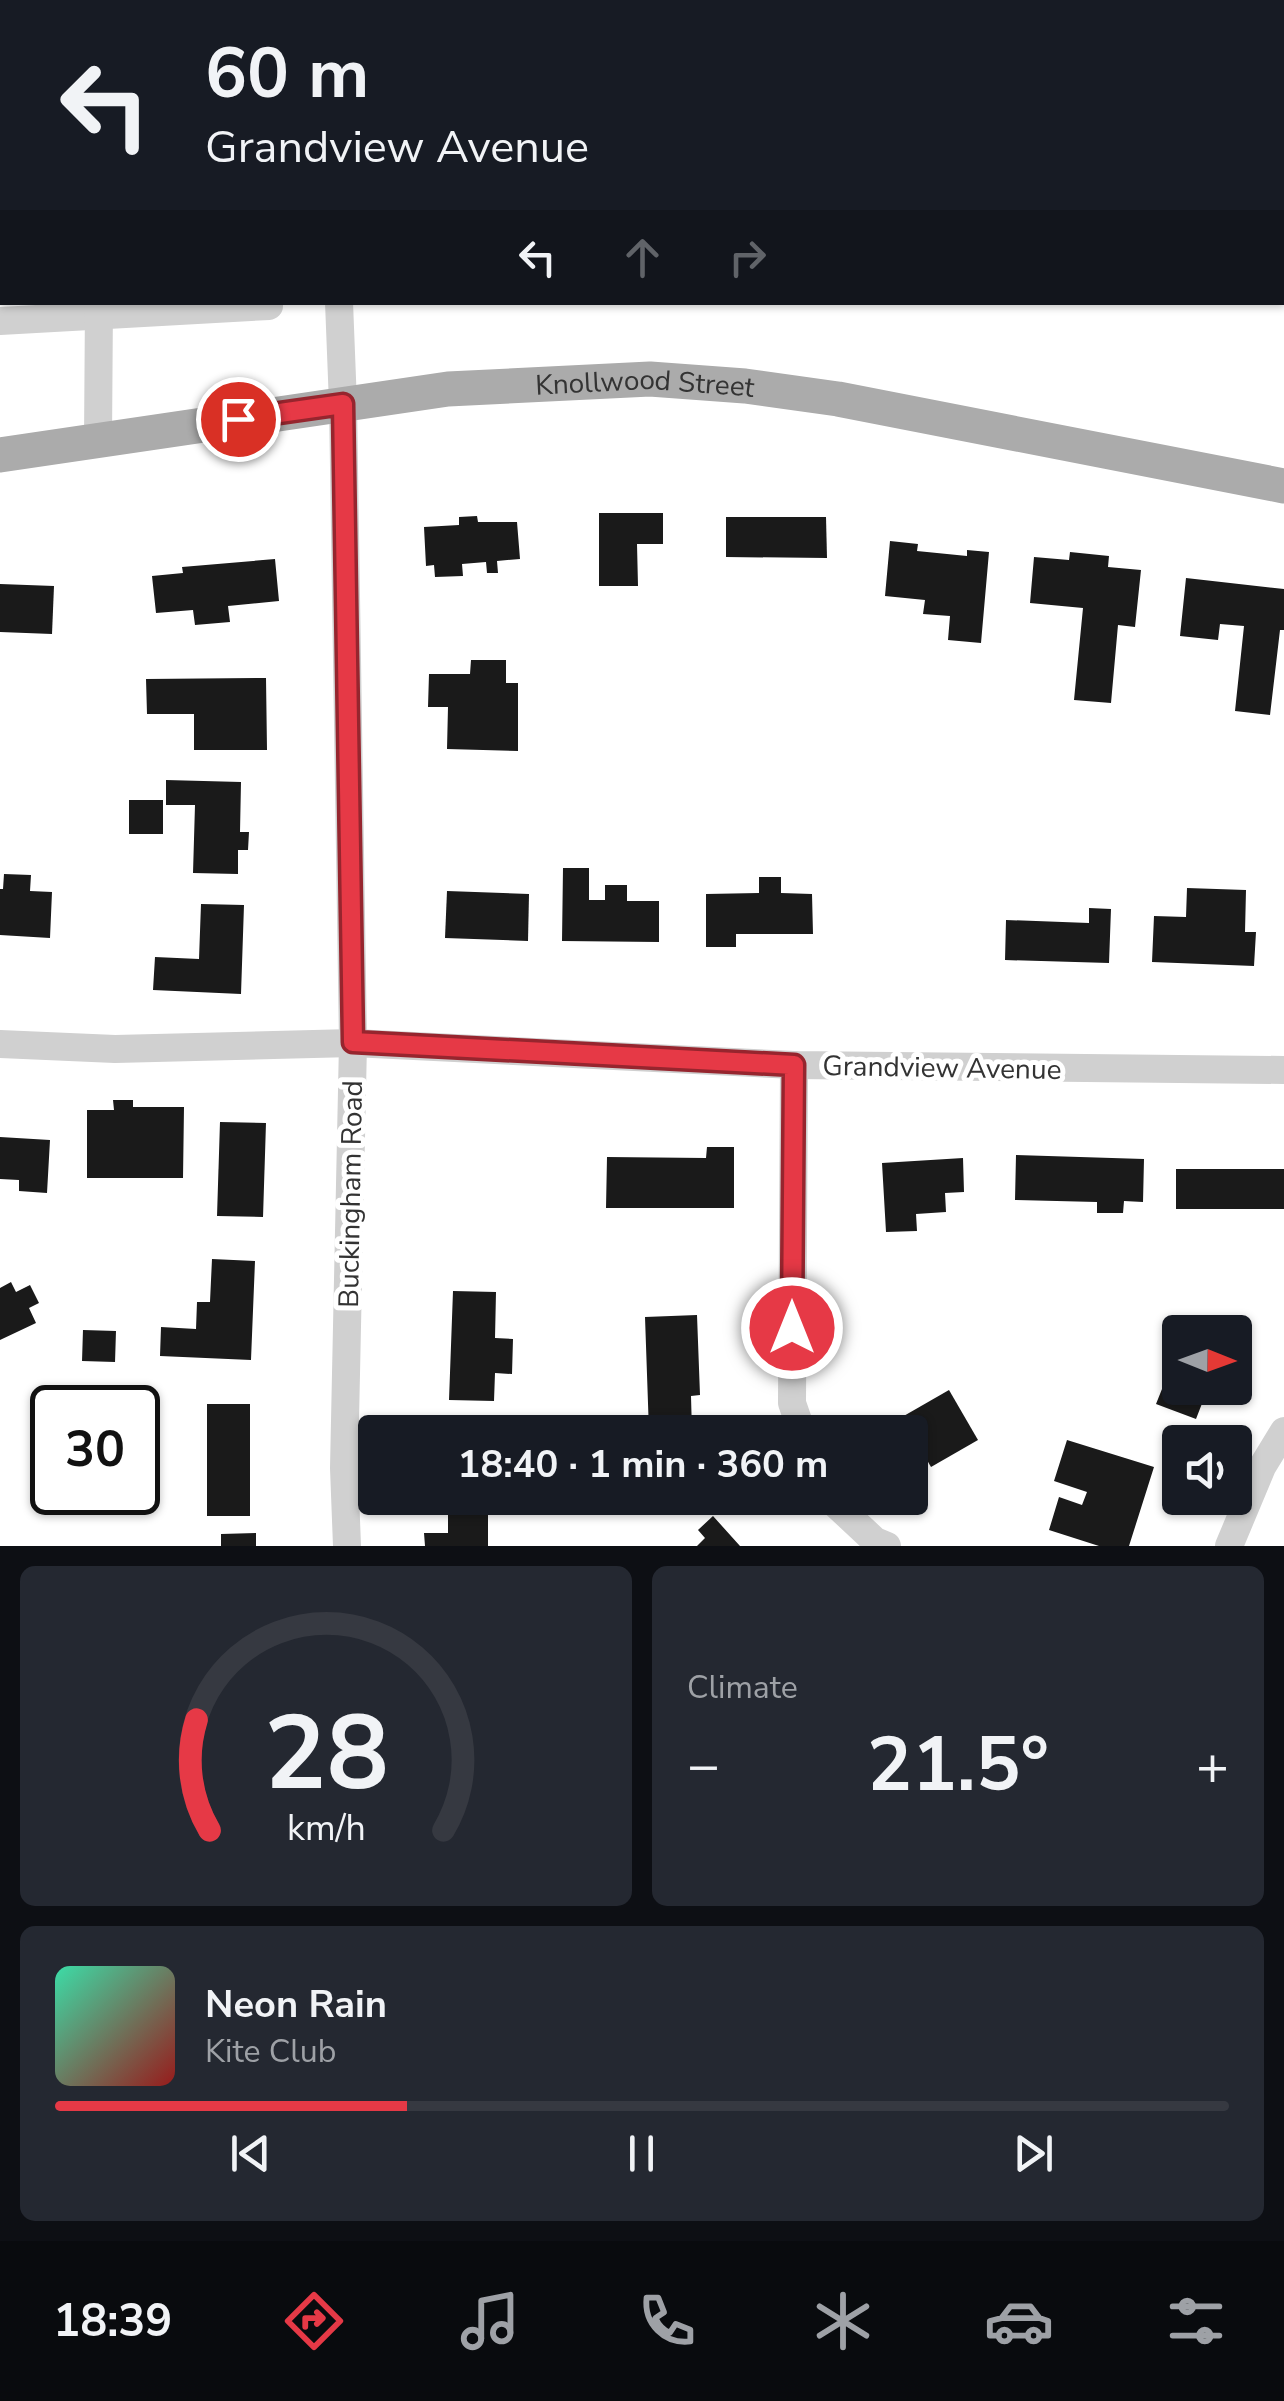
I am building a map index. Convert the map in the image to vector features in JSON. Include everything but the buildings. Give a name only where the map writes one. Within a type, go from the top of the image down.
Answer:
[{"type":"main road","name":"Knollwood Street","points":[[0,454],[448,388],[650,379],[745,386],[838,399],[1284,486]]},
{"type":"street","points":[[0,321],[99,309],[269,305]]},
{"type":"street","name":"Buckingham Road","points":[[340,305],[353,1042],[344,1468],[347,1546]]},
{"type":"street","points":[[98,440],[99,309]]},
{"type":"street","name":"Grandview Avenue","points":[[0,1044],[115,1049],[353,1042],[794,1065],[1284,1070]]},
{"type":"street","points":[[794,1065],[792,1402],[796,1415]]},
{"type":"street","points":[[1229,1546],[1262,1467],[1284,1431]]},
{"type":"street","points":[[847,1515],[876,1542],[887,1546]]},
{"type":"route","points":[[238,419],[343,404],[353,1042],[794,1065],[792,1328]]}]
